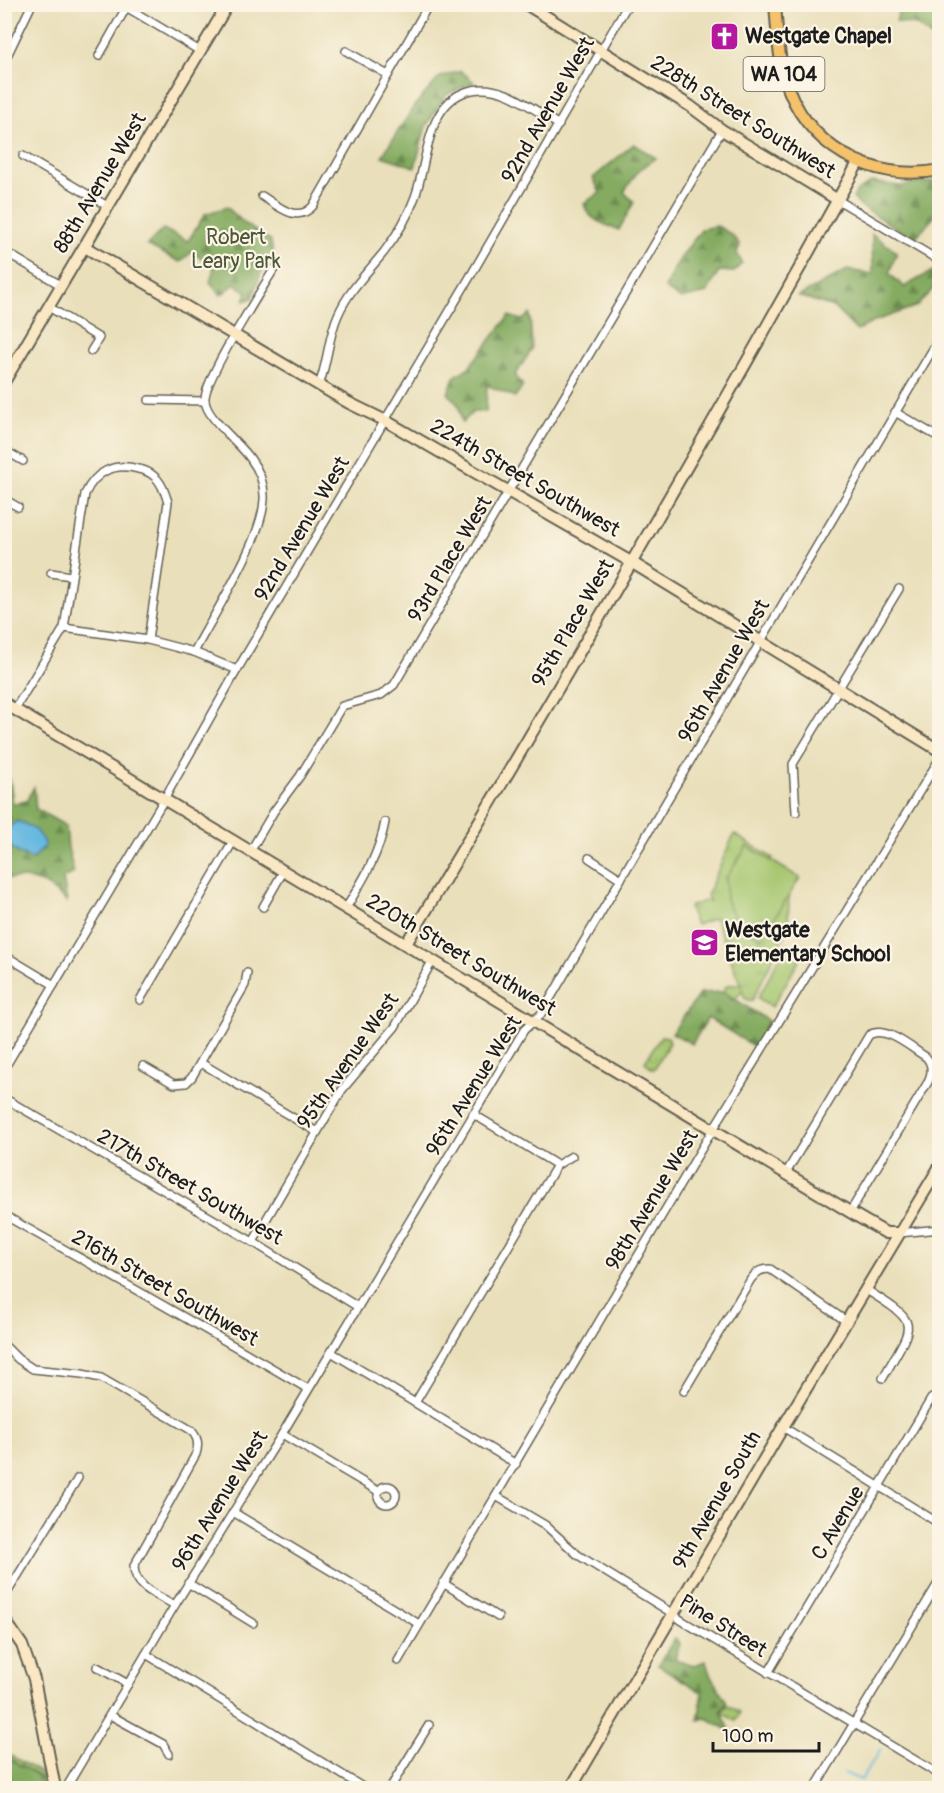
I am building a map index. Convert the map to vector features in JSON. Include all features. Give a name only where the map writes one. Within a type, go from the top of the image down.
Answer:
[{"type":"main road","name":"WA 104","points":[[775,4],[782,67],[794,100],[819,134],[858,163],[888,172],[909,174],[939,170]]},
{"type":"street","points":[[4,62],[32,4]]},
{"type":"street","name":"88th Avenue West","points":[[4,382],[228,4]]},
{"type":"street","points":[[262,196],[293,214],[299,215],[308,211],[429,4]]},
{"type":"street","name":"228th Street Southwest","points":[[526,4],[690,106],[722,130],[939,261]]},
{"type":"street","name":"92nd Avenue West","points":[[4,1069],[165,798],[237,670],[386,421],[628,4]]},
{"type":"street","points":[[99,56],[125,6],[200,51]]},
{"type":"street","points":[[346,51],[388,75]]},
{"type":"street","points":[[319,385],[333,328],[341,308],[353,288],[395,237],[409,212],[438,117],[454,97],[467,91],[487,89],[498,91],[559,125]]},
{"type":"street","name":"93rd Place West","points":[[251,850],[274,811],[300,776],[342,706],[381,695],[394,685],[722,130]]},
{"type":"street","points":[[23,156],[109,207]]},
{"type":"street","name":"95th Place West","points":[[406,944],[539,721],[858,163]]},
{"type":"street","name":"224th Street Southwest","points":[[85,247],[370,415],[386,421],[631,561],[939,751]]},
{"type":"street","points":[[4,251],[62,286]]},
{"type":"street","points":[[194,652],[248,549],[259,524],[264,500],[259,471],[249,456],[208,410],[205,401],[206,391],[216,369],[274,269]]},
{"type":"street","points":[[49,307],[99,338],[91,351]]},
{"type":"street","name":"96th Avenue West","points":[[66,1788],[188,1583],[282,1434],[523,1031],[542,1012],[939,337]]},
{"type":"street","points":[[149,400],[205,401]]},
{"type":"street","points":[[896,412],[939,438]]},
{"type":"street","points":[[4,450],[23,461]]},
{"type":"street","points":[[15,709],[64,628],[85,494],[95,477],[113,467],[135,468],[147,472],[160,483],[168,502],[148,640]]},
{"type":"street","points":[[4,499],[18,507]]},
{"type":"street","points":[[51,573],[71,576]]},
{"type":"street","points":[[796,812],[794,764],[899,589]]},
{"type":"street","points":[[64,628],[148,640],[194,652],[237,670]]},
{"type":"street","name":"220th Street Southwest","points":[[4,703],[850,1212],[886,1233],[899,1233]]},
{"type":"street","name":"98th Avenue West","points":[[398,1661],[713,1130],[939,758]]},
{"type":"street","points":[[346,908],[374,861],[385,822]]},
{"type":"street","points":[[140,1000],[234,840]]},
{"type":"street","points":[[590,858],[621,879]]},
{"type":"street","points":[[263,907],[284,870]]},
{"type":"street","points":[[4,955],[54,985]]},
{"type":"street","name":"95th Avenue West","points":[[253,1242],[348,1081],[394,1028],[433,960]]},
{"type":"street","points":[[143,1066],[174,1084],[186,1083],[201,1063],[245,985],[247,973]]},
{"type":"street","points":[[786,1173],[864,1040],[875,1031],[891,1036],[926,1057],[931,1062],[932,1069],[928,1082],[850,1212]]},
{"type":"street","points":[[201,1063],[317,1132]]},
{"type":"street","name":"217th Street Southwest","points":[[4,1098],[253,1242],[358,1307]]},
{"type":"street","points":[[473,1114],[557,1165]]},
{"type":"street","points":[[415,1403],[557,1165],[572,1156]]},
{"type":"street","name":"9th Avenue South","points":[[571,1788],[939,1166]]},
{"type":"street","name":"216th Street Southwest","points":[[4,1215],[308,1389]]},
{"type":"street","points":[[899,1233],[939,1229]]},
{"type":"street","points":[[684,1391],[758,1271],[770,1269],[846,1321]]},
{"type":"street","points":[[865,1288],[899,1310],[908,1322],[908,1333],[883,1378]]},
{"type":"street","points":[[4,1345],[18,1359],[33,1369],[101,1378],[191,1431],[198,1441],[196,1454],[134,1566],[135,1575],[140,1584],[175,1605]]},
{"type":"street","points":[[331,1352],[516,1464]]},
{"type":"street","name":"C Avenue","points":[[768,1673],[931,1399],[939,1394]]},
{"type":"street","points":[[783,1427],[939,1524]]},
{"type":"street","points":[[282,1434],[378,1491]]},
{"type":"street","points":[[4,1598],[78,1478]]},
{"type":"street","name":"Pine Street","points":[[496,1496],[544,1525],[578,1555],[768,1673],[939,1775]]},
{"type":"street","points":[[233,1512],[419,1624]]},
{"type":"street","points":[[815,1788],[939,1580]]},
{"type":"street","points":[[188,1583],[253,1623]]},
{"type":"street","points":[[443,1583],[498,1617]]},
{"type":"street","points":[[4,1619],[22,1645],[34,1679],[55,1788]]},
{"type":"street","points":[[146,1654],[364,1788]]},
{"type":"street","points":[[97,1667],[128,1684]]},
{"type":"street","points":[[110,1715],[163,1744],[169,1754]]},
{"type":"street","points":[[390,1788],[429,1725]]},
{"type":"green space","points":[[893,5],[934,5],[939,8],[939,39],[931,37],[916,25],[896,22],[899,9]]},
{"type":"green space","points":[[461,71],[474,82],[446,95],[426,126],[415,167],[382,156],[415,105],[440,77]]},
{"type":"green space","points":[[634,144],[656,158],[638,171],[624,192],[634,202],[619,230],[592,217],[584,203],[600,193],[593,178]]},
{"type":"green space","points":[[939,180],[939,216],[937,214],[914,239],[860,206],[853,198],[857,191],[872,182],[900,186]]},
{"type":"green space","name":"Robert Leary Park","points":[[227,207],[245,224],[271,241],[274,258],[261,273],[253,298],[244,301],[247,292],[235,284],[221,295],[210,282],[214,268],[192,252],[180,262],[147,245],[163,229],[188,241],[205,214]]},
{"type":"green space","points":[[717,226],[731,234],[740,245],[737,253],[742,263],[734,272],[719,271],[707,293],[681,299],[665,288],[668,280],[681,257],[702,229]]},
{"type":"green space","points":[[872,234],[897,252],[889,273],[904,287],[936,269],[939,278],[932,290],[917,306],[875,321],[857,331],[833,307],[799,296],[847,270],[873,274]]},
{"type":"green space","points":[[530,314],[532,349],[515,375],[523,386],[515,397],[487,385],[486,412],[473,412],[462,423],[459,406],[448,393],[454,377],[469,367],[509,316],[522,320]]},
{"type":"green space","points":[[4,779],[10,779],[13,804],[26,801],[34,787],[36,809],[66,826],[74,873],[63,878],[67,902],[45,884],[25,878],[5,879]]},
{"type":"green space","points":[[734,834],[773,858],[759,883],[789,895],[788,928],[752,1001],[745,998],[742,990],[736,999],[724,995],[724,989],[728,985],[741,986],[715,918],[696,925],[689,908],[707,900],[710,903],[707,895]]},
{"type":"green space","points":[[747,846],[800,878],[762,938],[738,924],[726,900],[726,878]]},
{"type":"green space","points":[[787,943],[802,956],[772,1007],[758,998]]},
{"type":"green space","points":[[724,992],[770,1022],[753,1046],[708,1018],[692,1044],[672,1033],[700,993]]},
{"type":"green space","points":[[661,1036],[668,1037],[670,1042],[652,1069],[645,1062]]},
{"type":"green space","points":[[675,1638],[680,1644],[675,1659],[694,1665],[706,1661],[711,1677],[727,1702],[721,1711],[731,1732],[707,1718],[698,1720],[703,1693],[658,1665]]},
{"type":"green space","points":[[727,1705],[740,1712],[736,1721],[722,1713]]},
{"type":"green space","points":[[4,1752],[41,1773],[46,1788],[5,1788]]},
{"type":"green space","points":[[5,1756],[40,1777],[43,1788],[5,1788]]},
{"type":"water","points":[[17,821],[34,830],[43,841],[45,846],[33,859],[18,853],[7,841],[5,830]]},
{"type":"waterway","points":[[844,1773],[861,1780],[881,1749]]},
{"type":"place","name":"Westgate Chapel","points":[[724,36]]},
{"type":"place","name":"Westgate Elementary School","points":[[704,942]]}]
